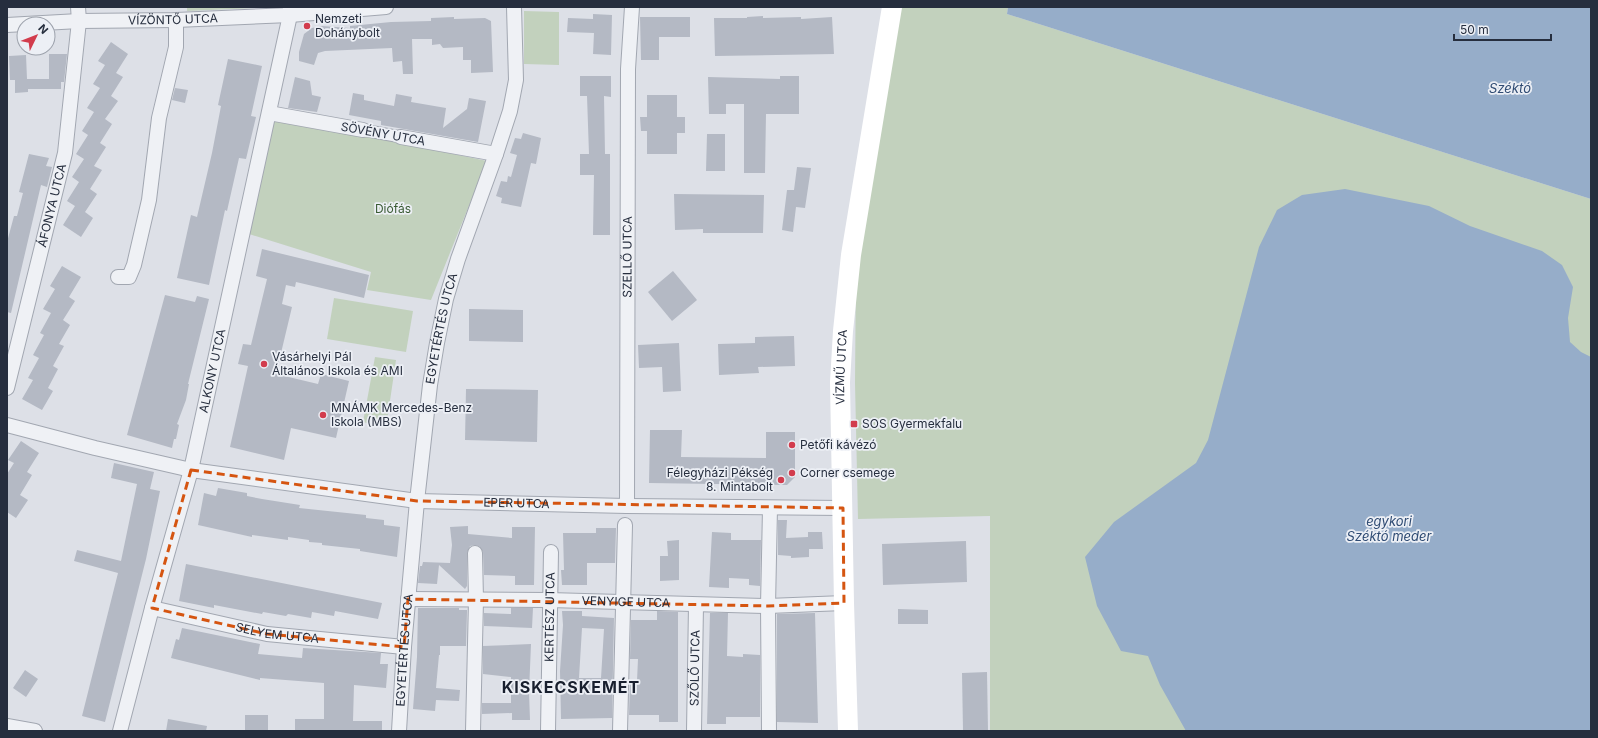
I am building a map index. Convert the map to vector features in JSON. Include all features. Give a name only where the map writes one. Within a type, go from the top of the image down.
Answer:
[{"type":"main road","name":"VÍZMŰ UTCA","points":[[848,731],[840,382],[843,331],[851,255],[892,7]]},
{"type":"street","name":"VÍZÖNTŐ UTCA","points":[[7,25],[79,14],[176,20],[290,11],[386,7]]},
{"type":"street","name":"EGYETÉRTÉS UTCA","points":[[399,731],[408,599],[430,385],[446,299],[458,259],[510,112],[516,80],[514,7]]},
{"type":"street","name":"SZELLŐ UTCA","points":[[627,506],[628,69],[632,7]]},
{"type":"street","name":"ALKONY UTCA","points":[[120,731],[152,608],[191,470],[290,11]]},
{"type":"street","name":"ÁFONYA UTCA","points":[[7,388],[65,153],[79,14]]},
{"type":"street","points":[[118,277],[129,277],[134,265],[149,200],[159,118],[176,47],[176,20]]},
{"type":"street","name":"SÖVÉNY UTCA","points":[[269,113],[496,154]]},
{"type":"street","name":"EPER UTCA","points":[[7,425],[95,448],[191,470],[310,481],[417,501],[627,506],[843,508]]},
{"type":"street","points":[[769,731],[768,606],[770,508]]},
{"type":"street","points":[[620,731],[625,525]]},
{"type":"street","name":"KERTÉSZ UTCA","points":[[548,731],[550,552]]},
{"type":"street","points":[[473,731],[476,600],[475,553]]},
{"type":"street","name":"VENYIGE UTCA","points":[[408,599],[549,600],[768,606],[844,603]]},
{"type":"street","name":"SZŐLŐ UTCA","points":[[694,731],[696,605]]},
{"type":"street","name":"SELYEM UTCA","points":[[152,608],[267,634],[404,647]]},
{"type":"street","points":[[7,726],[35,731]]},
{"type":"highlighted area","points":[[191,470],[417,501],[843,508],[844,603],[768,606],[408,599],[404,647],[267,634],[152,608]]},
{"type":"green space","points":[[187,7],[278,7],[187,11]]},
{"type":"green space","points":[[898,7],[1008,7],[1007,14],[1591,199],[1591,731],[990,731],[990,516],[858,519],[855,383],[856,265]]},
{"type":"green space","points":[[524,11],[559,12],[559,65],[524,64]]},
{"type":"green space","name":"Diófás","points":[[272,116],[487,161],[431,300],[367,290],[371,272],[249,234]]},
{"type":"green space","points":[[334,298],[413,311],[406,352],[327,339]]},
{"type":"green space","points":[[375,357],[396,360],[386,428],[363,422]]},
{"type":"water","name":"Széktó","points":[[1008,7],[1591,7],[1591,199],[1007,14]]},
{"type":"water","name":"egykori Széktó meder","points":[[1345,189],[1429,206],[1470,226],[1542,251],[1562,265],[1573,287],[1568,318],[1570,342],[1581,352],[1591,357],[1591,731],[1186,731],[1160,685],[1148,656],[1121,651],[1097,606],[1085,557],[1114,522],[1196,463],[1208,440],[1259,247],[1277,210],[1302,195]]},
{"type":"building","points":[[593,14],[612,15],[611,55],[593,54],[594,33],[567,32],[568,18],[593,19]]},
{"type":"building","points":[[763,16],[763,18],[801,17],[801,19],[832,17],[834,54],[715,56],[714,18],[747,18]]},
{"type":"building","points":[[454,17],[454,19],[485,18],[491,21],[493,72],[471,73],[471,60],[463,60],[463,47],[443,48],[440,44],[432,45],[432,39],[412,39],[413,74],[403,74],[402,61],[393,62],[392,48],[325,51],[318,53],[314,65],[299,61],[299,52],[304,34],[312,28],[322,26],[350,28],[350,26],[391,22],[431,21],[431,18]]},
{"type":"building","points":[[640,17],[690,17],[690,37],[659,37],[659,60],[641,60]]},
{"type":"building","points":[[111,42],[128,54],[116,73],[123,77],[111,96],[118,101],[105,119],[112,124],[100,143],[106,147],[94,166],[102,170],[90,189],[97,194],[85,212],[93,218],[81,237],[63,225],[75,206],[67,201],[79,182],[72,177],[84,159],[76,154],[88,135],[82,131],[94,112],[87,108],[100,88],[93,84],[105,65],[98,61]]},
{"type":"building","points":[[56,54],[67,54],[64,82],[61,82],[61,89],[28,89],[28,92],[15,93],[15,80],[10,80],[9,56],[26,56],[27,79],[49,79],[49,56],[56,56]]},
{"type":"building","points":[[228,59],[262,66],[251,116],[256,117],[246,159],[239,158],[227,211],[225,210],[209,285],[177,278],[191,215],[197,217],[212,153],[221,106],[218,105]]},
{"type":"building","points":[[580,76],[611,76],[611,97],[604,96],[605,154],[610,154],[610,235],[593,235],[594,175],[580,175],[580,154],[589,154],[587,96],[580,96]]},
{"type":"building","points":[[780,76],[799,76],[799,114],[766,114],[765,173],[744,173],[744,104],[726,104],[726,114],[709,114],[708,77],[780,79]]},
{"type":"building","points":[[295,77],[310,81],[312,95],[321,97],[317,112],[288,108]]},
{"type":"building","points":[[175,88],[188,90],[185,103],[172,100]]},
{"type":"building","points":[[353,93],[364,95],[364,100],[394,106],[396,94],[412,97],[411,102],[446,108],[443,128],[467,109],[469,98],[486,101],[478,142],[381,125],[381,121],[349,115]]},
{"type":"building","points":[[647,95],[677,95],[677,117],[685,117],[685,133],[677,133],[677,154],[647,154],[647,131],[641,131],[640,117],[647,117]]},
{"type":"building","points":[[523,133],[541,138],[536,164],[531,163],[521,207],[501,203],[502,198],[496,196],[501,181],[507,182],[508,176],[511,177],[517,155],[510,153],[515,138],[521,139]]},
{"type":"building","points":[[707,134],[725,134],[725,171],[706,171]]},
{"type":"building","points":[[29,154],[49,158],[46,166],[52,167],[47,187],[41,185],[11,313],[7,312],[7,242],[14,216],[17,216],[23,193],[19,192]]},
{"type":"building","points":[[797,167],[811,168],[805,208],[796,207],[793,232],[782,230],[787,190],[794,190]]},
{"type":"building","points":[[674,194],[764,195],[763,233],[703,233],[703,229],[675,230]]},
{"type":"building","points":[[262,249],[369,275],[364,298],[296,282],[295,287],[286,285],[282,304],[292,307],[276,374],[318,384],[321,374],[349,381],[336,438],[291,428],[284,460],[230,447],[248,366],[238,364],[243,344],[251,345],[267,279],[256,276]]},
{"type":"building","points":[[62,266],[81,277],[69,297],[75,301],[63,320],[70,325],[59,344],[64,346],[53,366],[58,369],[48,388],[53,391],[42,410],[22,399],[33,380],[28,378],[39,358],[33,355],[44,335],[40,333],[51,313],[43,309],[55,289],[50,286]]},
{"type":"building","points":[[673,271],[697,300],[672,321],[648,292]]},
{"type":"building","points":[[165,295],[195,302],[197,296],[209,299],[188,384],[186,400],[177,424],[179,425],[176,439],[174,439],[172,448],[127,435]]},
{"type":"building","points":[[469,309],[523,310],[523,342],[469,341]]},
{"type":"building","points":[[794,336],[795,366],[758,367],[759,373],[719,375],[718,344],[755,343],[755,337]]},
{"type":"building","points":[[679,343],[681,391],[663,392],[662,367],[639,368],[638,345]]},
{"type":"building","points":[[466,389],[538,390],[537,442],[465,440]]},
{"type":"building","points":[[650,430],[682,430],[681,457],[766,458],[766,432],[795,432],[795,477],[787,485],[649,483]]},
{"type":"building","points":[[21,441],[39,453],[27,472],[32,475],[20,495],[28,500],[16,518],[7,512],[7,474],[14,463],[8,460]]},
{"type":"building","points":[[114,463],[154,472],[150,489],[160,491],[146,559],[105,722],[82,716],[118,573],[74,561],[77,550],[121,561],[137,484],[111,478]]},
{"type":"building","points":[[218,488],[247,493],[247,496],[300,505],[299,508],[366,515],[366,518],[384,520],[384,525],[400,527],[397,557],[360,551],[360,549],[322,545],[322,543],[309,542],[309,540],[288,537],[288,540],[252,535],[252,537],[198,525],[204,493],[216,496]]},
{"type":"building","points":[[778,520],[787,520],[786,538],[808,537],[808,532],[822,532],[823,549],[809,549],[809,557],[791,558],[791,556],[778,555]]},
{"type":"building","points":[[468,526],[468,534],[512,538],[512,527],[535,527],[534,585],[515,585],[515,576],[484,575],[483,552],[479,546],[475,545],[470,546],[467,553],[467,586],[465,589],[439,565],[437,584],[418,583],[420,566],[422,566],[423,562],[450,563],[452,545],[450,527]]},
{"type":"building","points":[[596,528],[616,528],[615,563],[587,563],[587,585],[562,585],[561,570],[564,570],[563,533],[596,533]]},
{"type":"building","points":[[712,532],[731,533],[731,540],[761,540],[760,586],[749,585],[749,579],[729,578],[729,588],[709,587]]},
{"type":"building","points":[[679,540],[679,580],[660,581],[660,556],[668,556],[667,541]]},
{"type":"building","points":[[966,541],[967,582],[883,585],[882,544]]},
{"type":"building","points":[[186,564],[382,603],[378,619],[335,611],[334,616],[312,612],[311,618],[288,614],[286,616],[263,612],[262,614],[214,605],[214,608],[179,601]]},
{"type":"building","points":[[418,608],[459,608],[459,610],[467,610],[466,646],[440,646],[436,688],[460,690],[459,701],[436,700],[435,711],[413,709],[417,657]]},
{"type":"building","points":[[511,608],[533,608],[532,628],[484,626],[484,613],[511,614]]},
{"type":"building","points":[[898,609],[928,610],[928,624],[898,624]]},
{"type":"building","points":[[562,611],[582,611],[582,616],[614,618],[612,718],[561,719],[560,671],[563,625]],"holes":[[[582,628],[604,629],[601,678],[579,678]]]},
{"type":"building","points":[[657,611],[678,612],[678,722],[659,722],[659,715],[629,715],[630,681],[637,681],[638,659],[630,659],[631,620],[657,620]]},
{"type":"building","points":[[710,613],[728,613],[727,656],[743,657],[743,654],[760,655],[760,717],[726,717],[726,724],[707,724]]},
{"type":"building","points":[[815,613],[818,723],[777,722],[777,614]]},
{"type":"building","points":[[182,628],[260,644],[258,654],[302,658],[303,648],[381,653],[380,664],[388,664],[386,688],[354,685],[353,721],[382,721],[382,731],[295,731],[295,719],[324,719],[324,683],[260,678],[260,680],[171,658],[176,639],[179,640]]},
{"type":"building","points":[[531,644],[529,692],[530,720],[512,720],[512,713],[482,714],[482,703],[511,703],[511,677],[483,674],[483,646]]},
{"type":"building","points":[[25,670],[38,679],[26,697],[13,688]]},
{"type":"building","points":[[987,672],[988,731],[963,731],[962,673]]},
{"type":"building","points":[[245,715],[268,715],[268,731],[245,731]]},
{"type":"building","points":[[168,719],[207,726],[206,731],[166,731]]},
{"type":"place","name":"Nemzeti Dohánybolt","points":[[307,26]]},
{"type":"place","name":"Vásárhelyi Pál Általános Iskola és AMI","points":[[264,364]]},
{"type":"place","name":"MNÁMK Mercedes-Benz Iskola (MBS)","points":[[323,415]]},
{"type":"place","name":"SOS Gyermekfalu","points":[[854,424]]},
{"type":"place","name":"Petőfi kávézó","points":[[792,445]]},
{"type":"place","name":"Corner csemege","points":[[792,473]]},
{"type":"place","name":"Félegyházi Pékség 8. Mintabolt","points":[[781,480]]},
{"type":"district","name":"KISKECSKEMÉT","points":[[571,687]]}]
